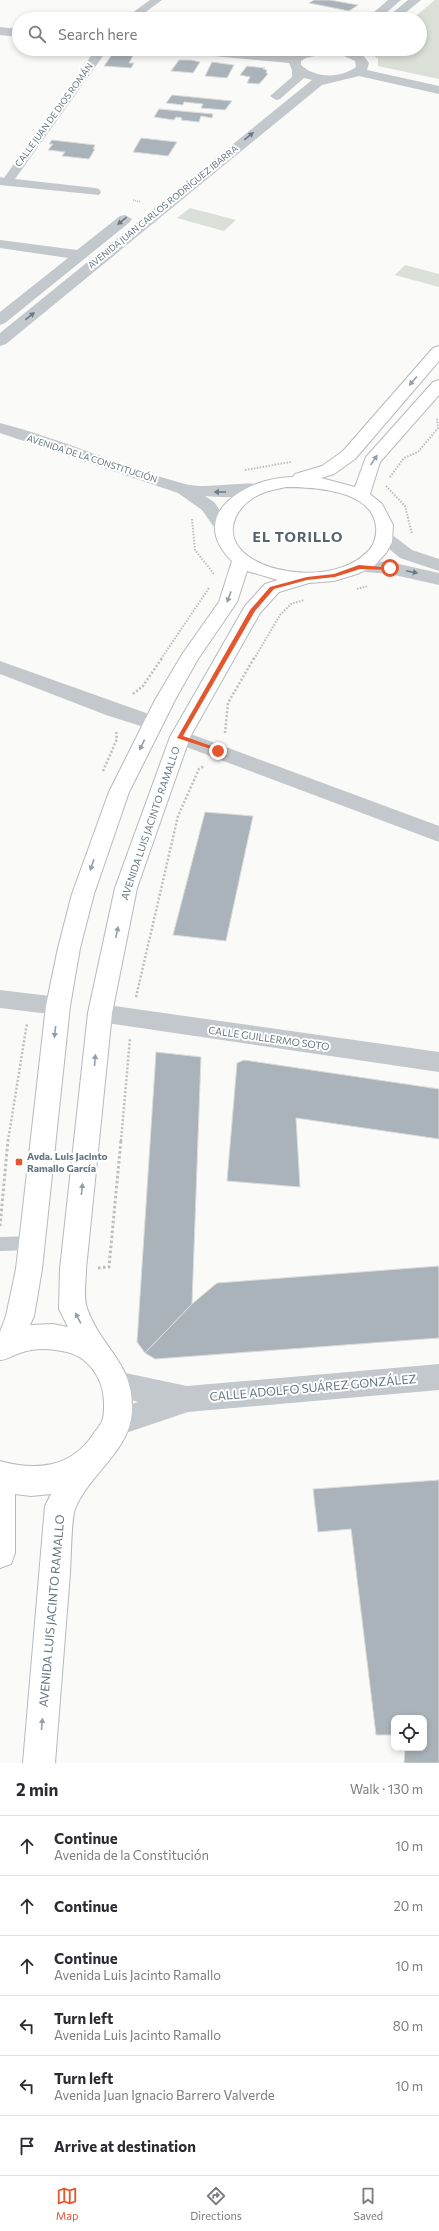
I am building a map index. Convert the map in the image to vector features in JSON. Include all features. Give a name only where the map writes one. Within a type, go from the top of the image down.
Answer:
[{"type":"main road","points":[[286,482],[319,483],[339,486],[361,496],[376,508],[385,522],[386,538],[381,549],[372,559],[359,567],[309,588],[274,575],[241,560],[227,544],[222,526],[227,512],[239,499],[257,489],[328,470],[350,455],[439,351]]},
{"type":"main road","points":[[361,496],[372,461],[439,385]]},
{"type":"main road","points":[[4,1346],[20,1316],[29,1269],[58,1006],[69,948],[83,894],[119,792],[153,723],[190,658],[228,602],[241,560]]},
{"type":"main road","name":"AVENIDA LUIS JACINTO RAMALLO","points":[[116,1384],[105,1362],[96,1352],[73,1309],[73,1269],[100,1013],[126,888],[180,737],[252,610],[272,588],[309,588]]},
{"type":"main road","points":[[4,1346],[31,1336],[66,1337],[96,1352]]},
{"type":"main road","points":[[0,1553],[0,1475],[37,1482],[60,1478],[85,1466],[99,1454],[117,1422],[116,1384]]},
{"type":"main road","name":"AVENIDA LUIS JACINTO RAMALLO","points":[[39,1763],[60,1506],[85,1466]]},
{"type":"street","points":[[139,12],[157,0]]},
{"type":"street","points":[[381,12],[396,0]]},
{"type":"street","points":[[400,12],[415,0]]},
{"type":"street","points":[[0,31],[12,32]]},
{"type":"street","name":"CALLE JUAN DE DIOS ROMÁN","points":[[3,182],[97,56]]},
{"type":"street","points":[[232,56],[297,65],[314,76],[330,78],[343,77],[358,72],[439,90]]},
{"type":"street","points":[[266,105],[298,78],[297,65],[302,56]]},
{"type":"street","points":[[358,72],[363,63],[359,56]]},
{"type":"street","name":"AVENIDA JUAN CARLOS RODRÍGUEZ IBARRA","points":[[0,341],[307,89],[318,82],[330,78]]},
{"type":"street","points":[[3,182],[95,192]]},
{"type":"street","name":"AVENIDA JUAN CARLOS RODRÍGUEZ IBARRA","points":[[0,320],[133,212]]},
{"type":"street","points":[[0,244],[80,255]]},
{"type":"street","name":"AVENIDA DE LA CONSTITUCIÓN","points":[[0,428],[184,489],[220,492],[257,489]]},
{"type":"street","name":"AVENIDA DE LA CONSTITUCIÓN","points":[[184,489],[208,506],[222,526]]},
{"type":"street","points":[[386,538],[406,554],[439,565]]},
{"type":"street","points":[[359,567],[390,568],[439,579]]},
{"type":"street","points":[[0,668],[113,710],[153,723]]},
{"type":"street","points":[[180,737],[439,834]]},
{"type":"street","points":[[0,999],[58,1006]]},
{"type":"street","name":"CALLE GUILLERMO SOTO","points":[[100,1013],[439,1062]]},
{"type":"street","name":"CALLE ADOLFO SUÁREZ GONZÁLEZ","points":[[117,1422],[188,1399],[439,1378]]},
{"type":"street","name":"CALLE ADOLFO SUÁREZ GONZÁLEZ","points":[[116,1384],[188,1399]]},
{"type":"lane","points":[[0,1244],[32,1243]]},
{"type":"path","points":[[388,479],[404,458],[418,452],[438,428],[436,419],[439,415]]},
{"type":"path","points":[[384,484],[405,506],[412,535],[418,539]]},
{"type":"path","points":[[350,591],[375,584]]},
{"type":"path","points":[[73,1269],[109,1267],[132,1018],[178,816],[199,769],[212,760],[225,739],[228,703],[280,615],[309,588]]},
{"type":"shaded area","points":[[435,0],[439,0],[439,79],[378,66],[378,59],[374,56],[427,56],[427,12],[420,12]]},
{"type":"shaded area","points":[[190,208],[236,220],[224,231],[177,218]]},
{"type":"shaded area","points":[[405,265],[439,274],[439,287],[395,275]]},
{"type":"building","points":[[314,0],[330,0],[358,5],[349,11],[309,3]]},
{"type":"building","points":[[111,56],[133,56],[129,63],[134,63],[131,68],[104,66]]},
{"type":"building","points":[[179,60],[200,62],[193,73],[171,71]]},
{"type":"building","points":[[212,62],[234,65],[227,78],[205,76]]},
{"type":"building","points":[[247,66],[265,68],[263,69],[267,70],[266,73],[268,74],[259,84],[247,83],[250,77],[240,75]]},
{"type":"building","points":[[172,95],[232,101],[225,110],[201,108],[203,104],[184,102],[183,105],[166,103]]},
{"type":"building","points":[[159,109],[213,114],[212,118],[201,116],[199,122],[181,120],[182,118],[176,117],[174,120],[154,117]]},
{"type":"building","points":[[141,138],[177,142],[168,156],[133,152]]},
{"type":"building","points":[[52,140],[95,145],[93,149],[95,149],[89,159],[62,156],[65,152],[48,150],[53,144],[49,144]]},
{"type":"building","points":[[205,812],[253,816],[226,941],[173,935]]},
{"type":"building","points":[[156,1052],[201,1057],[192,1304],[145,1353],[137,1342]]},
{"type":"building","points":[[244,1060],[439,1089],[439,1139],[296,1118],[300,1187],[227,1181],[237,1063]]},
{"type":"building","points":[[439,1266],[439,1338],[155,1359],[145,1353],[192,1304],[217,1283]]},
{"type":"building","points":[[439,1480],[439,1763],[404,1763],[405,1751],[427,1751],[427,1715],[391,1715],[391,1735],[376,1735],[351,1529],[318,1532],[313,1489]]},
{"type":"place","name":"Avda. Luis Jacinto Ramallo García","points":[[19,1162]]},
{"type":"district","name":"EL TORILLO","points":[[298,537]]},
{"type":"route","points":[[218,751],[180,737],[252,610],[272,588],[307,578],[335,576],[359,567],[390,568]]}]
